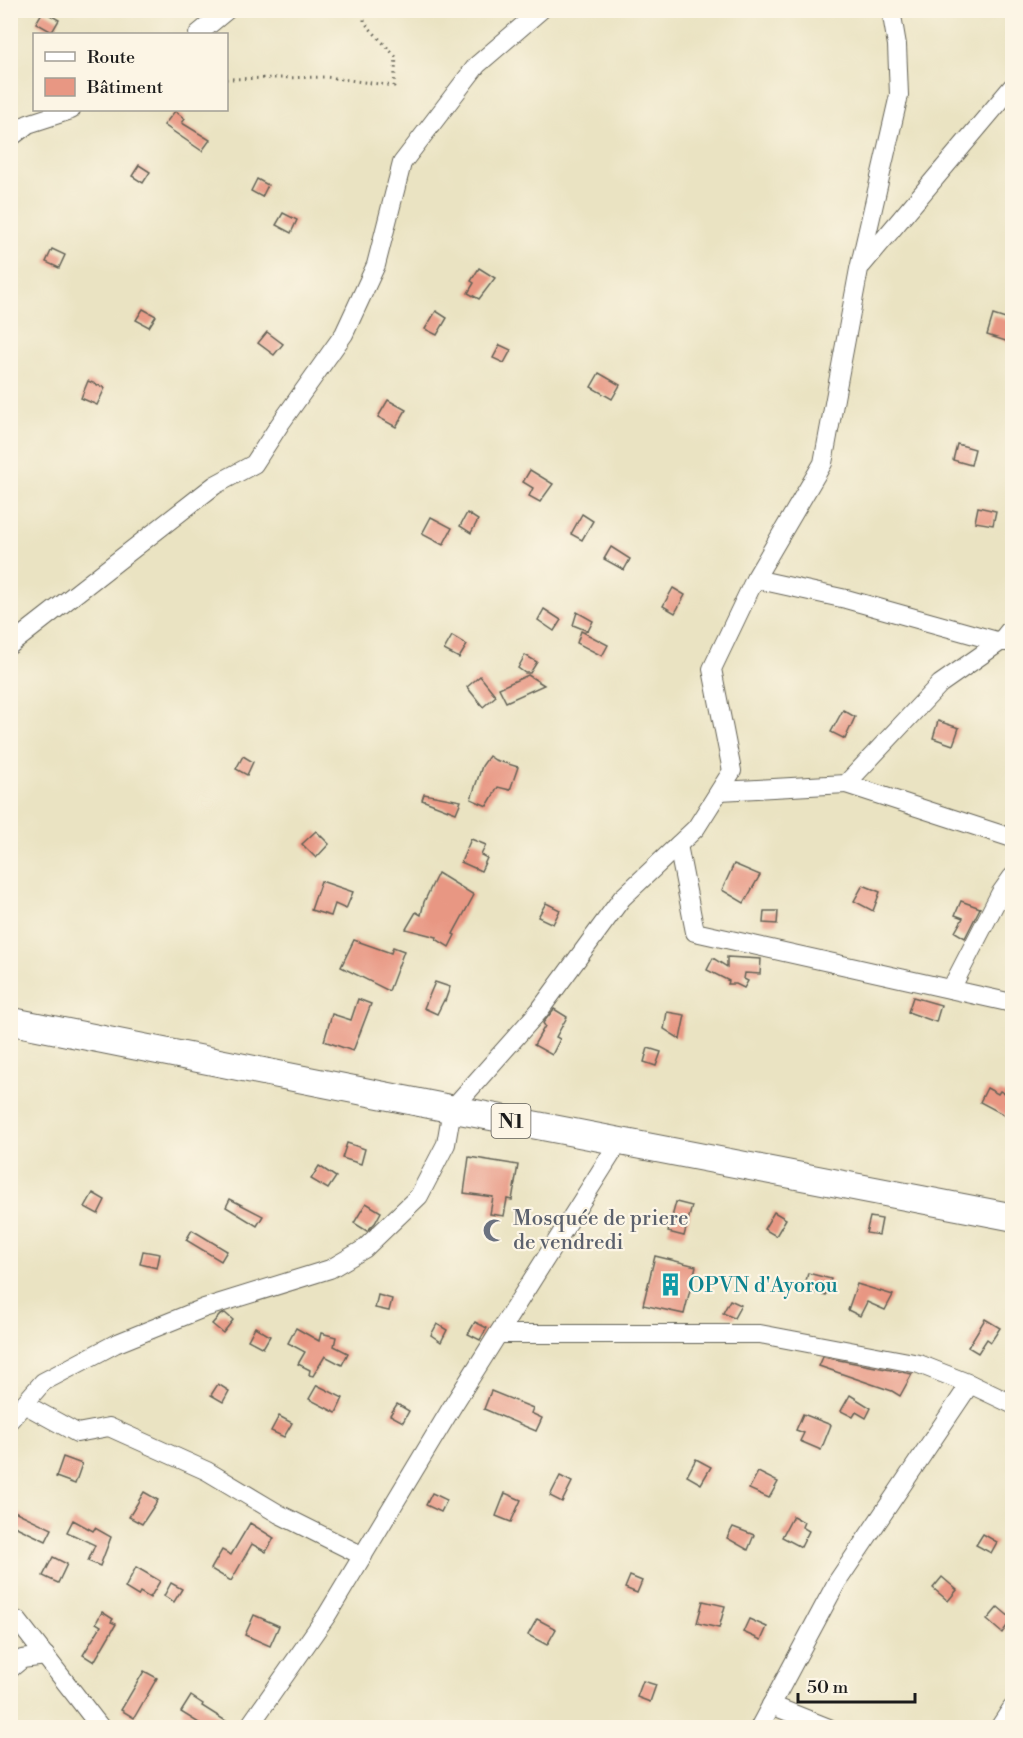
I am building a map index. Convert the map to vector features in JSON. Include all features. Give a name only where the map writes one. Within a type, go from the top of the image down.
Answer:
[{"type":"main road","name":"N1","points":[[10,1021],[619,1142],[1012,1217]]},
{"type":"street","points":[[199,33],[227,10]]},
{"type":"street","points":[[10,645],[214,485],[254,464],[279,424],[344,334],[376,265],[402,163],[477,66],[541,10]]},
{"type":"street","points":[[10,1420],[43,1382],[115,1344],[204,1308],[330,1269],[364,1249],[419,1196],[446,1144],[452,1109],[539,1011],[622,898],[696,828],[720,791],[732,771],[712,669],[755,579],[823,463],[859,269],[899,95],[897,45],[891,10]]},
{"type":"street","points":[[859,269],[1012,87]]},
{"type":"street","points":[[10,138],[28,124],[69,111]]},
{"type":"street","points":[[755,579],[846,599],[1006,642]]},
{"type":"street","points":[[846,784],[940,684],[1006,642],[1012,627]]},
{"type":"street","points":[[720,791],[846,784],[1012,838]]},
{"type":"street","points":[[678,845],[695,932],[1012,1003]]},
{"type":"street","points":[[951,989],[1000,894],[1012,877]]},
{"type":"street","points":[[248,1728],[327,1615],[498,1334],[619,1142]]},
{"type":"street","points":[[498,1334],[760,1334],[919,1364],[1012,1404]]},
{"type":"street","points":[[759,1728],[837,1582],[970,1384]]},
{"type":"street","points":[[24,1404],[77,1433],[109,1427],[207,1472],[279,1514],[363,1556]]},
{"type":"street","points":[[10,1617],[18,1621],[101,1728]]},
{"type":"street","points":[[10,1669],[22,1659],[46,1656]]},
{"type":"street","points":[[771,1705],[829,1728]]},
{"type":"street","points":[[999,1728],[1012,1708]]},
{"type":"path","points":[[228,79],[326,76],[394,86],[396,57],[364,22],[364,10]]},
{"type":"building","points":[[43,11],[59,20],[52,32],[36,23]]},
{"type":"building","points":[[175,111],[185,119],[182,123],[210,140],[202,151],[164,125]]},
{"type":"building","points":[[139,165],[150,172],[143,183],[132,176]]},
{"type":"building","points":[[257,179],[268,185],[262,197],[251,191]]},
{"type":"building","points":[[283,213],[297,220],[291,233],[276,225]]},
{"type":"building","points":[[52,249],[65,255],[59,268],[46,262]]},
{"type":"building","points":[[479,268],[495,278],[479,299],[468,293],[474,283],[471,281]]},
{"type":"building","points":[[143,309],[156,316],[149,327],[136,320]]},
{"type":"building","points":[[436,311],[447,318],[437,335],[425,329]]},
{"type":"building","points":[[993,315],[1012,321],[1012,343],[987,335]]},
{"type":"building","points":[[267,332],[283,344],[274,355],[258,343]]},
{"type":"building","points":[[500,345],[511,350],[504,363],[493,358]]},
{"type":"building","points":[[599,373],[620,385],[612,399],[591,387]]},
{"type":"building","points":[[88,381],[105,388],[97,405],[81,398]]},
{"type":"building","points":[[388,400],[406,410],[396,427],[378,417]]},
{"type":"building","points":[[957,444],[975,449],[971,465],[953,460]]},
{"type":"building","points":[[530,470],[553,484],[540,502],[529,496],[533,488],[523,482]]},
{"type":"building","points":[[978,507],[996,511],[993,525],[975,522]]},
{"type":"building","points":[[467,513],[478,520],[471,533],[460,526]]},
{"type":"building","points":[[582,514],[593,521],[582,540],[571,534]]},
{"type":"building","points":[[431,517],[452,528],[443,545],[422,534]]},
{"type":"building","points":[[611,547],[630,559],[624,570],[604,559]]},
{"type":"building","points":[[673,588],[685,595],[675,613],[663,606]]},
{"type":"building","points":[[544,609],[561,620],[554,631],[538,620]]},
{"type":"building","points":[[577,612],[593,621],[588,631],[573,625]]},
{"type":"building","points":[[581,631],[608,645],[602,656],[577,643]]},
{"type":"building","points":[[452,636],[467,645],[459,658],[444,650]]},
{"type":"building","points":[[525,655],[537,662],[530,673],[525,673],[518,668]]},
{"type":"building","points":[[528,675],[544,685],[506,702],[499,688]]},
{"type":"building","points":[[480,676],[496,696],[483,707],[467,687]]},
{"type":"building","points":[[843,710],[855,717],[845,739],[831,732]]},
{"type":"building","points":[[938,721],[959,728],[953,745],[933,738]]},
{"type":"building","points":[[243,756],[253,762],[247,775],[236,769]]},
{"type":"building","points":[[489,756],[518,767],[510,790],[498,787],[487,806],[471,799],[482,766]]},
{"type":"building","points":[[424,794],[461,801],[456,813],[422,800]]},
{"type":"building","points":[[316,831],[329,844],[316,858],[302,844]]},
{"type":"building","points":[[471,839],[486,845],[481,855],[487,858],[481,871],[461,862]]},
{"type":"building","points":[[734,864],[760,875],[744,903],[722,890]]},
{"type":"building","points":[[438,873],[474,895],[453,934],[455,935],[449,947],[436,939],[437,937],[406,929],[416,912],[421,915],[424,902]]},
{"type":"building","points":[[321,881],[353,892],[346,909],[335,904],[331,916],[311,910]]},
{"type":"building","points":[[863,885],[880,892],[873,911],[854,901]]},
{"type":"building","points":[[961,901],[980,908],[965,938],[955,932],[963,918],[955,915]]},
{"type":"building","points":[[546,903],[560,910],[553,924],[538,917]]},
{"type":"building","points":[[764,911],[778,911],[777,924],[763,923]]},
{"type":"building","points":[[354,940],[391,953],[393,947],[404,951],[389,991],[341,967]]},
{"type":"building","points":[[727,957],[761,959],[760,974],[745,973],[744,979],[748,981],[744,988],[736,984],[728,984],[729,981],[707,970],[713,958],[727,967]]},
{"type":"building","points":[[435,982],[450,987],[437,1014],[424,1008]]},
{"type":"building","points":[[913,997],[941,1005],[936,1022],[908,1012]]},
{"type":"building","points":[[358,999],[371,1004],[353,1051],[324,1041],[332,1014],[351,1020]]},
{"type":"building","points":[[554,1009],[567,1017],[556,1037],[560,1039],[552,1055],[534,1045],[545,1026],[543,1023]]},
{"type":"building","points":[[667,1012],[685,1015],[680,1039],[664,1029]]},
{"type":"building","points":[[648,1048],[661,1052],[656,1066],[644,1062]]},
{"type":"building","points":[[987,1088],[998,1094],[1000,1091],[1012,1097],[1012,1119],[980,1102]]},
{"type":"building","points":[[347,1143],[365,1149],[361,1164],[342,1158]]},
{"type":"building","points":[[469,1157],[518,1165],[512,1200],[507,1199],[504,1216],[490,1214],[493,1197],[464,1193]]},
{"type":"building","points":[[319,1166],[336,1177],[328,1189],[311,1179]]},
{"type":"building","points":[[93,1193],[105,1200],[98,1214],[85,1207]]},
{"type":"building","points":[[230,1199],[263,1216],[257,1226],[226,1207]]},
{"type":"building","points":[[676,1202],[692,1206],[684,1236],[668,1232]]},
{"type":"building","points":[[366,1203],[381,1212],[367,1231],[354,1223]]},
{"type":"building","points":[[774,1212],[786,1219],[776,1236],[764,1229]]},
{"type":"building","points":[[870,1217],[882,1219],[879,1235],[866,1233]]},
{"type":"building","points":[[192,1230],[227,1251],[221,1261],[186,1240]]},
{"type":"building","points":[[143,1251],[160,1254],[157,1268],[140,1264]]},
{"type":"building","name":"OPVN d'Ayorou","points":[[655,1256],[696,1266],[684,1314],[643,1305]]},
{"type":"building","points":[[808,1273],[831,1279],[826,1296],[804,1289]]},
{"type":"building","points":[[857,1284],[893,1295],[885,1310],[867,1302],[860,1316],[848,1310]]},
{"type":"building","points":[[378,1295],[392,1299],[389,1311],[375,1308]]},
{"type":"building","points":[[730,1300],[741,1305],[734,1318],[723,1313]]},
{"type":"building","points":[[225,1313],[233,1320],[223,1333],[212,1324]]},
{"type":"building","points":[[985,1319],[1000,1328],[991,1342],[987,1339],[978,1353],[968,1347]]},
{"type":"building","points":[[475,1322],[487,1328],[480,1340],[468,1334]]},
{"type":"building","points":[[437,1324],[447,1330],[441,1342],[431,1335]]},
{"type":"building","points":[[255,1327],[270,1336],[263,1348],[248,1340]]},
{"type":"building","points":[[296,1328],[319,1341],[321,1333],[336,1337],[334,1346],[348,1353],[342,1365],[325,1356],[313,1376],[309,1375],[310,1370],[298,1364],[305,1352],[288,1343]]},
{"type":"building","points":[[823,1357],[912,1374],[900,1396],[892,1391],[819,1366]]},
{"type":"building","points":[[218,1384],[229,1391],[223,1402],[211,1395]]},
{"type":"building","points":[[317,1385],[343,1398],[336,1413],[309,1399]]},
{"type":"building","points":[[491,1391],[533,1408],[531,1413],[542,1418],[536,1431],[484,1409]]},
{"type":"building","points":[[850,1395],[871,1408],[866,1418],[856,1412],[853,1417],[841,1411]]},
{"type":"building","points":[[397,1404],[409,1411],[403,1422],[390,1415]]},
{"type":"building","points":[[803,1414],[831,1425],[821,1450],[800,1441],[804,1433],[796,1430]]},
{"type":"building","points":[[279,1416],[292,1423],[284,1437],[271,1431]]},
{"type":"building","points":[[63,1457],[82,1464],[75,1484],[56,1477]]},
{"type":"building","points":[[696,1459],[711,1467],[701,1484],[687,1476]]},
{"type":"building","points":[[758,1472],[778,1482],[769,1498],[749,1489]]},
{"type":"building","points":[[560,1476],[572,1482],[562,1502],[550,1496]]},
{"type":"building","points":[[144,1492],[158,1500],[142,1524],[129,1517]]},
{"type":"building","points":[[432,1493],[447,1500],[441,1512],[426,1505]]},
{"type":"building","points":[[505,1493],[521,1500],[511,1522],[496,1516]]},
{"type":"building","points":[[10,1509],[52,1529],[46,1541],[10,1524]]},
{"type":"building","points":[[793,1516],[804,1522],[802,1527],[809,1531],[801,1547],[782,1537]]},
{"type":"building","points":[[73,1520],[93,1531],[95,1528],[111,1537],[100,1566],[88,1561],[95,1545],[67,1532]]},
{"type":"building","points":[[250,1523],[274,1538],[266,1552],[252,1544],[231,1581],[211,1569],[222,1550],[231,1555]]},
{"type":"building","points":[[733,1527],[754,1535],[748,1550],[727,1538]]},
{"type":"building","points":[[983,1534],[997,1542],[991,1553],[976,1545]]},
{"type":"building","points":[[53,1557],[67,1564],[58,1583],[43,1576]]},
{"type":"building","points":[[136,1567],[160,1581],[150,1598],[140,1592],[138,1596],[125,1588]]},
{"type":"building","points":[[630,1576],[642,1581],[637,1593],[625,1588]]},
{"type":"building","points":[[942,1577],[957,1590],[948,1601],[933,1588]]},
{"type":"building","points":[[171,1583],[182,1589],[174,1602],[164,1596]]},
{"type":"building","points":[[703,1601],[725,1606],[719,1628],[697,1623]]},
{"type":"building","points":[[998,1607],[1012,1619],[1002,1633],[987,1620]]},
{"type":"building","points":[[102,1612],[113,1619],[111,1622],[116,1624],[94,1662],[83,1655],[101,1626],[96,1623]]},
{"type":"building","points":[[254,1615],[279,1626],[270,1646],[245,1635]]},
{"type":"building","points":[[537,1619],[556,1629],[547,1645],[528,1635]]},
{"type":"building","points":[[749,1619],[767,1627],[761,1640],[743,1632]]},
{"type":"building","points":[[144,1671],[157,1678],[134,1718],[121,1710]]},
{"type":"building","points":[[643,1681],[656,1685],[650,1702],[637,1697]]},
{"type":"building","points":[[191,1696],[203,1704],[202,1706],[237,1728],[207,1728],[181,1712]]},
{"type":"place","name":"Mosquée de priere de vendredi","points":[[495,1230]]},
{"type":"place","name":"OPVN d'Ayorou","points":[[670,1285]]}]
